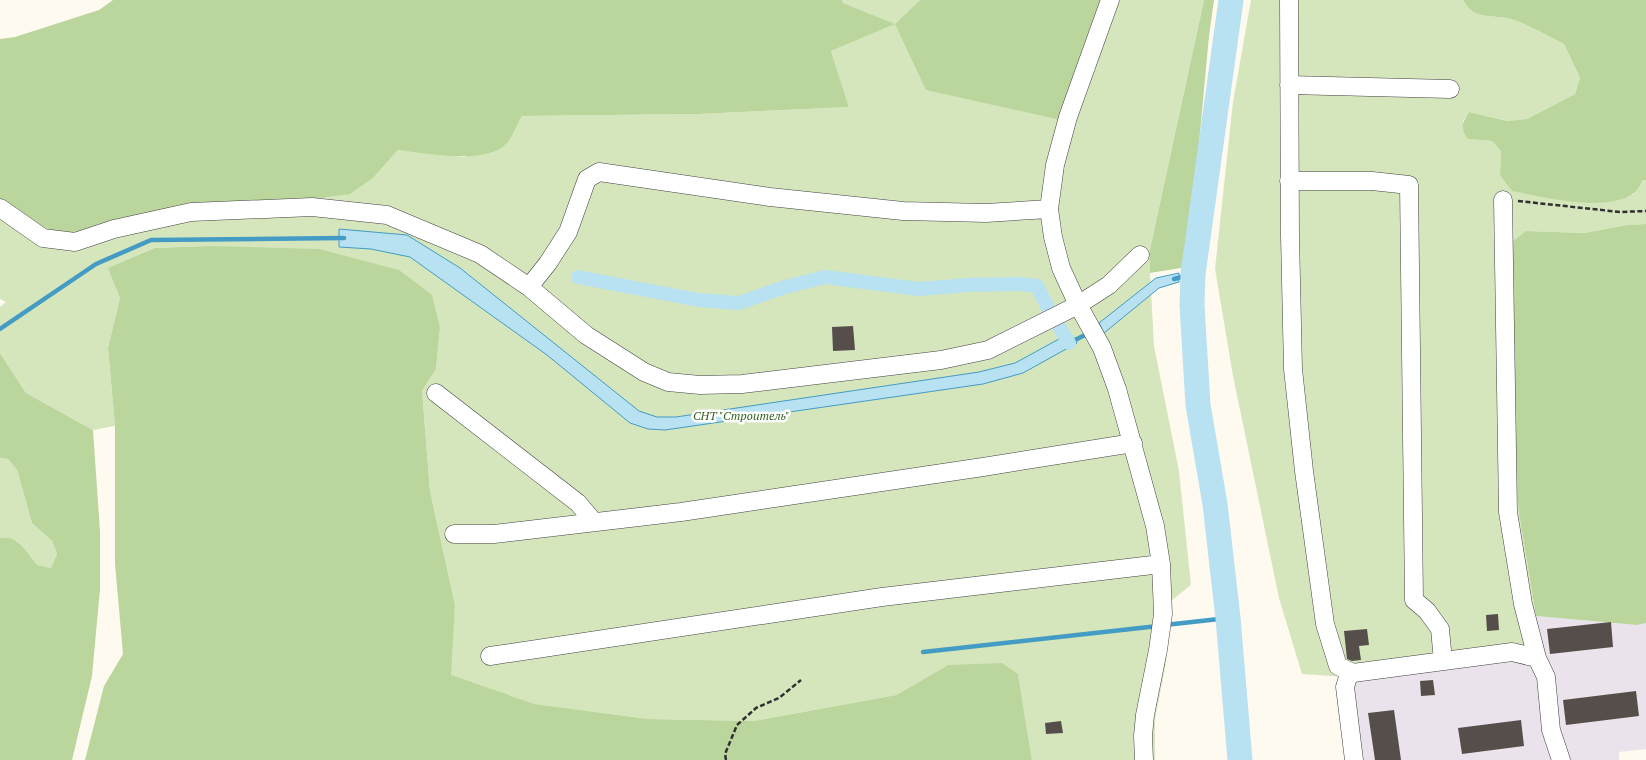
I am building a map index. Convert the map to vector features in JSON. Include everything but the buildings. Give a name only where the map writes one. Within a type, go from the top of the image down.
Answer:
[{"type":"street","points":[[1110,0],[1068,117],[1055,165],[1049,209],[1052,237],[1061,268],[1078,305],[1102,348],[1117,389],[1155,526],[1161,564],[1163,614],[1145,715],[1143,736],[1144,760]]},
{"type":"street","points":[[1289,0],[1294,369],[1304,471],[1325,624],[1338,666],[1352,673],[1512,652],[1536,658]]},
{"type":"street","points":[[1289,85],[1450,89]]},
{"type":"street","points":[[529,287],[548,263],[568,232],[587,179],[599,172],[770,196],[904,212],[986,214],[1049,209]]},
{"type":"street","points":[[1290,181],[1372,181],[1409,185],[1414,600],[1427,611],[1440,629],[1443,661]]},
{"type":"street","points":[[1503,200],[1508,512],[1523,604],[1536,658],[1546,677],[1551,730],[1561,760]]},
{"type":"street","points":[[0,208],[44,238],[75,242],[114,229],[190,212],[312,207],[387,215],[480,254],[529,287],[586,335],[644,372],[668,382],[700,385],[742,384],[941,360],[988,350],[1078,305],[1108,285],[1140,255]]},
{"type":"street","points":[[436,393],[578,503],[594,522]]},
{"type":"street","points":[[454,534],[494,534],[681,512],[1133,443]]},
{"type":"street","points":[[490,656],[882,596],[1161,564]]},
{"type":"street","points":[[1352,673],[1348,677],[1345,687],[1354,760]]},
{"type":"path","points":[[1503,200],[1620,212],[1646,211]]},
{"type":"path","points":[[726,760],[725,754],[736,725],[756,708],[779,698],[801,680]]},
{"type":"shaded area","points":[[1536,616],[1637,625],[1646,623],[1646,749],[1619,752],[1619,760],[1358,760],[1348,677],[1527,660]]},
{"type":"green space","points":[[113,0],[842,0],[843,3],[895,24],[831,51],[849,107],[699,114],[522,116],[507,143],[497,150],[485,154],[455,156],[398,150],[374,177],[350,194],[319,198],[192,203],[74,235],[57,234],[0,202],[0,39],[15,37],[99,10]]},
{"type":"green space","name":"СНТ \"Строитель\"","points":[[842,0],[920,0],[895,24],[1103,0],[1204,0],[1149,254],[1154,346],[1179,471],[1191,585],[1171,601],[1166,663],[1155,719],[1155,760],[1032,760],[1018,674],[948,665],[896,695],[754,721],[648,719],[535,704],[450,675],[455,605],[430,491],[422,391],[436,369],[440,328],[207,246],[153,248],[109,268],[120,298],[108,348],[115,426],[93,430],[26,393],[0,353],[0,307],[6,302],[0,299],[0,202],[57,234],[192,203],[319,198],[374,177],[398,150],[464,157],[506,144],[522,116],[699,114],[849,107],[831,51],[894,24],[843,3]]},
{"type":"green space","points":[[920,0],[1103,0],[1061,120],[926,90],[895,24]]},
{"type":"green space","points":[[1204,0],[1214,0],[1188,261],[1181,268],[1150,273],[1149,254]]},
{"type":"green space","points":[[1251,0],[1463,0],[1467,7],[1478,14],[1511,19],[1538,30],[1564,44],[1580,78],[1575,94],[1527,119],[1509,121],[1469,112],[1463,121],[1468,139],[1492,141],[1501,151],[1500,175],[1633,195],[1643,180],[1646,180],[1646,224],[1627,225],[1584,233],[1526,231],[1520,519],[1536,616],[1528,660],[1348,677],[1302,674],[1279,598],[1233,376],[1215,269],[1233,102]]},
{"type":"green space","points":[[1463,0],[1646,0],[1646,180],[1643,180],[1635,193],[1619,200],[1589,203],[1572,202],[1512,191],[1500,175],[1501,151],[1492,141],[1468,139],[1464,132],[1463,122],[1469,112],[1508,121],[1527,119],[1575,94],[1580,78],[1564,44],[1517,21],[1478,14],[1467,7]]},
{"type":"green space","points":[[1646,224],[1646,623],[1637,625],[1536,616],[1520,519],[1514,461],[1511,243],[1526,231],[1584,233],[1627,225]]},
{"type":"green space","points":[[207,246],[319,249],[399,270],[432,295],[440,328],[436,369],[422,391],[430,491],[455,605],[451,675],[535,704],[648,719],[754,721],[896,695],[948,665],[1002,663],[1018,674],[1032,760],[85,760],[104,686],[123,654],[115,564],[115,426],[108,348],[120,298],[108,268],[154,248]]},
{"type":"green space","points":[[0,353],[26,393],[93,430],[100,532],[100,589],[92,676],[72,760],[0,760],[0,538],[12,539],[17,542],[26,550],[37,565],[51,568],[57,554],[52,541],[32,523],[17,470],[8,459],[0,458]]},
{"type":"green space","points":[[0,458],[8,459],[17,470],[32,523],[52,541],[57,554],[51,568],[36,565],[25,550],[12,539],[0,538]]},
{"type":"water","points":[[339,229],[407,235],[460,268],[639,411],[657,417],[676,417],[979,372],[1015,363],[1070,333],[1077,343],[1023,373],[983,384],[665,430],[648,429],[630,423],[547,355],[410,257],[371,249],[339,247]]},
{"type":"water","points":[[1179,273],[1179,282],[1159,288],[1104,333],[1099,323],[1156,278]]},
{"type":"waterway","points":[[1231,0],[1193,274],[1192,305],[1198,405],[1215,504],[1228,618],[1240,760]]},
{"type":"waterway","points":[[0,329],[96,264],[151,240],[344,238]]},
{"type":"waterway","points":[[1174,279],[1193,274]]},
{"type":"waterway","points":[[578,277],[698,300],[739,303],[785,287],[825,277],[919,289],[967,285],[1019,284],[1037,286],[1069,343]]},
{"type":"waterway","points":[[1071,342],[1089,333]]},
{"type":"waterway","points":[[1165,625],[1228,618]]},
{"type":"waterway","points":[[923,652],[1158,626]]}]
